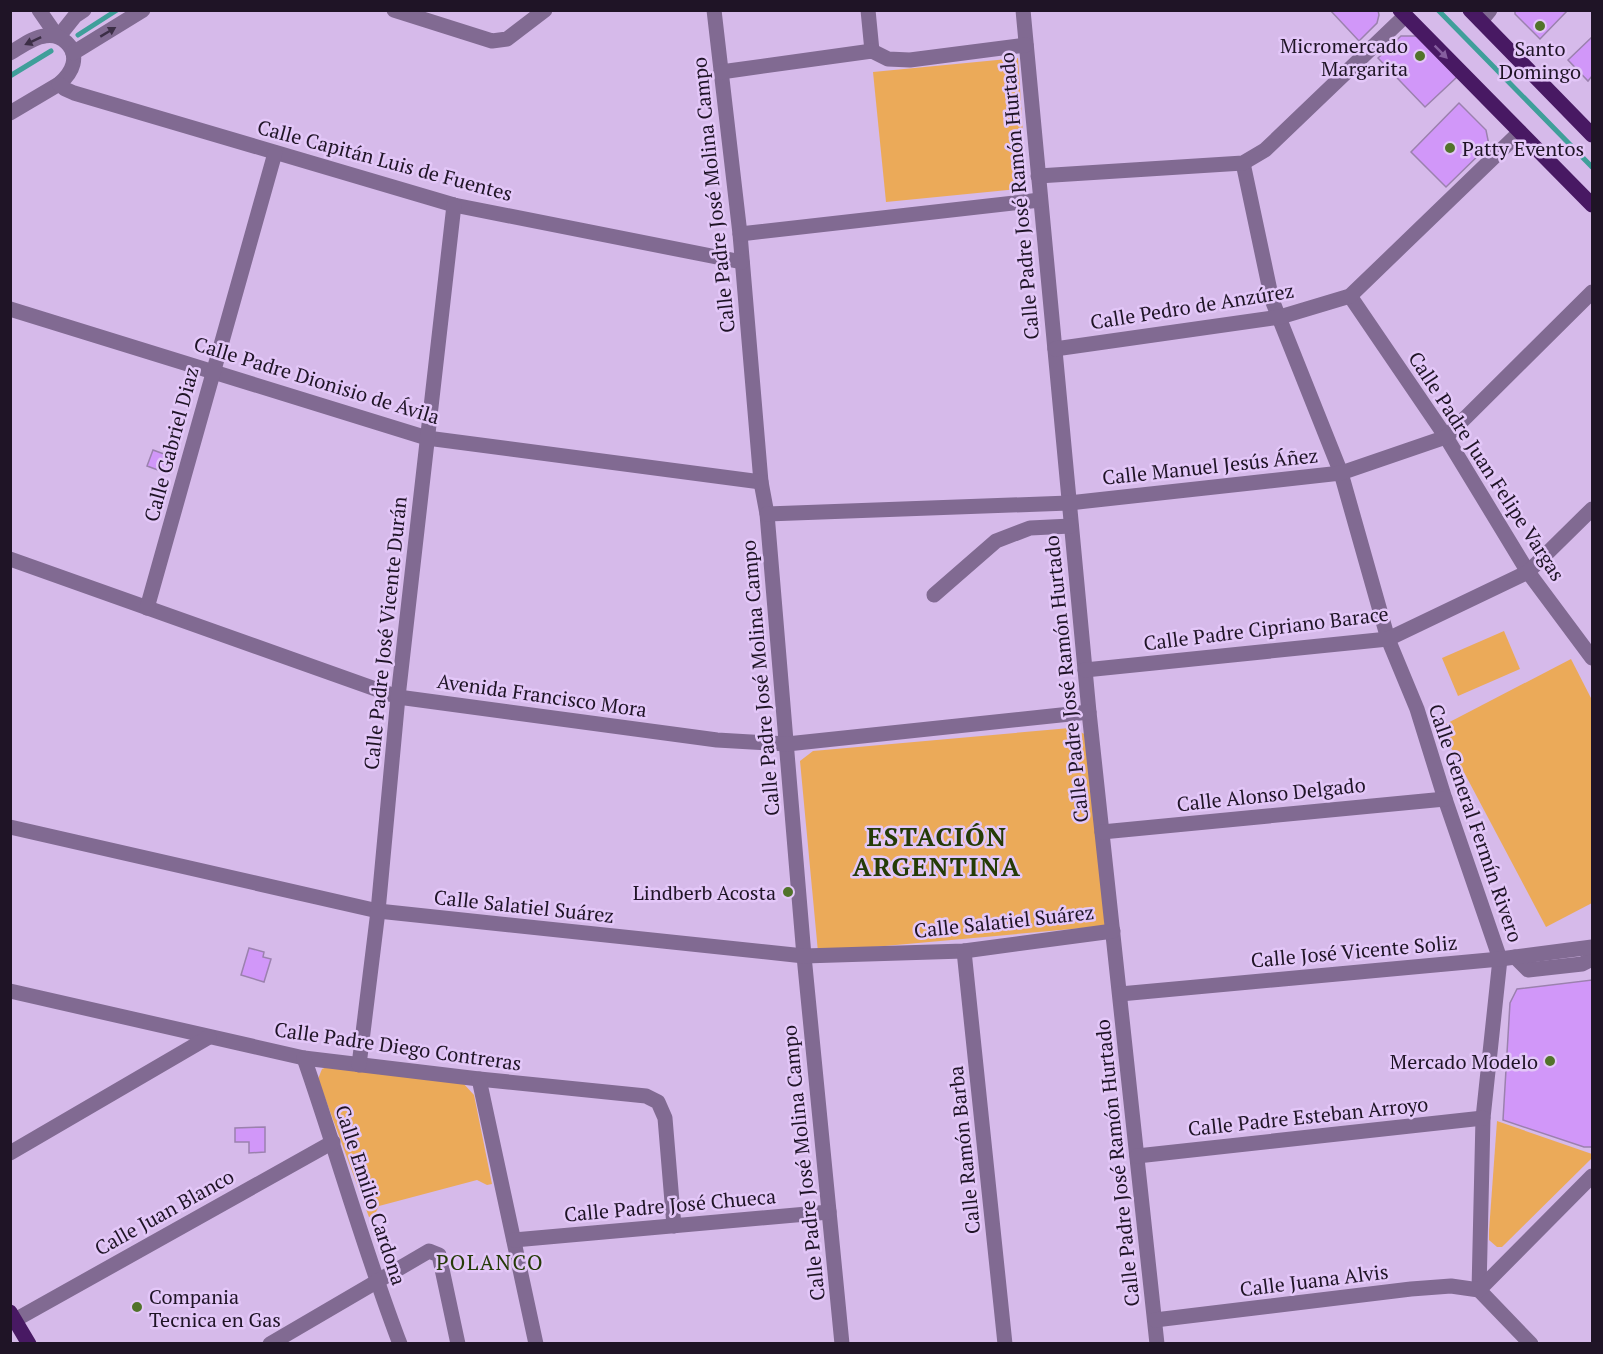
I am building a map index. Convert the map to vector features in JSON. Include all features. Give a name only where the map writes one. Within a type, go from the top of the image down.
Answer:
[{"type":"main road","points":[[1402,13],[1593,205]]},
{"type":"main road","points":[[1480,14],[1593,135]]},
{"type":"main road","points":[[13,1316],[29,1344]]},
{"type":"street","points":[[10,112],[59,84],[66,78],[73,64],[73,53],[69,44],[58,36],[39,10]]},
{"type":"street","points":[[10,53],[33,39],[58,36],[75,16],[84,10]]},
{"type":"street","points":[[73,53],[143,10]]},
{"type":"street","points":[[394,10],[492,41],[507,39],[545,10]]},
{"type":"street","name":"Calle Padre José Molina Campo","points":[[714,10],[740,234],[761,482],[767,514],[804,956],[842,1344]]},
{"type":"street","points":[[868,10],[872,51]]},
{"type":"street","name":"Calle Padre José Ramón Hurtado","points":[[1023,10],[1089,712],[1157,1344]]},
{"type":"street","points":[[1038,176],[1244,163],[1265,150],[1402,13]]},
{"type":"street","points":[[721,72],[872,51],[888,59],[910,60],[1026,45]]},
{"type":"street","name":"Calle Capitán Luis de Fuentes","points":[[59,84],[74,93],[454,205],[742,262]]},
{"type":"street","name":"Calle Pedro de Anzúrez","points":[[1055,350],[1280,317],[1350,296],[1520,132]]},
{"type":"street","name":"Calle Gabriel Diaz","points":[[147,608],[275,153]]},
{"type":"street","name":"Calle General Fermín Rivero","points":[[1244,163],[1272,300],[1341,473],[1388,639],[1417,709],[1445,799],[1508,958],[1483,1118],[1479,1290]]},
{"type":"street","points":[[740,234],[1040,200]]},
{"type":"street","name":"Calle Padre José Vicente Durán","points":[[359,1065],[378,911],[398,697],[454,205]]},
{"type":"street","name":"Calle Manuel Jesús Áñez","points":[[767,514],[1069,503],[1341,473],[1446,436],[1593,292]]},
{"type":"street","name":"Calle Padre Juan Felipe Vargas","points":[[1350,296],[1446,436],[1528,572],[1593,658]]},
{"type":"street","name":"Calle Padre Dionisio de Ávila","points":[[10,309],[427,438],[761,482]]},
{"type":"street","name":"Calle Padre Cipriano Barace","points":[[1085,670],[1388,639],[1528,572],[1593,509]]},
{"type":"street","points":[[934,595],[996,541],[1030,528],[1071,526]]},
{"type":"street","name":"Avenida Francisco Mora","points":[[10,560],[398,697],[717,740],[787,744],[1089,712]]},
{"type":"street","name":"Calle Alonso Delgado","points":[[1102,832],[1445,799]]},
{"type":"street","name":"Calle Salatiel Suárez","points":[[10,827],[378,911],[804,956],[964,951],[1113,931]]},
{"type":"street","name":"Calle José Vicente Soliz","points":[[1120,994],[1508,958],[1593,947]]},
{"type":"street","name":"Calle Ramón Barba","points":[[964,951],[1005,1344]]},
{"type":"street","points":[[1508,958],[1528,970],[1582,964],[1593,959]]},
{"type":"street","name":"Calle Padre Diego Contreras","points":[[10,991],[304,1058],[479,1079],[646,1095],[658,1102],[665,1118],[674,1226]]},
{"type":"street","points":[[10,1152],[209,1037]]},
{"type":"street","name":"Calle Emilio Cardona","points":[[304,1058],[376,1281],[400,1344]]},
{"type":"street","points":[[479,1079],[536,1344]]},
{"type":"street","name":"Calle Padre Esteban Arroyo","points":[[1137,1156],[1483,1118]]},
{"type":"street","name":"Calle Juan Blanco","points":[[13,1316],[333,1142]]},
{"type":"street","points":[[1530,1344],[1479,1290],[1593,1176]]},
{"type":"street","name":"Calle Padre José Chueca","points":[[514,1240],[829,1212]]},
{"type":"street","points":[[270,1344],[429,1251],[439,1255],[458,1344]]},
{"type":"street","name":"Calle Juana Alvis","points":[[1155,1320],[1411,1289],[1451,1286],[1479,1290]]},
{"type":"shaded area","points":[[1018,58],[1026,179],[1019,189],[886,202],[873,72]]},
{"type":"shaded area","points":[[1504,631],[1520,669],[1458,696],[1442,658]]},
{"type":"shaded area","points":[[1571,659],[1592,700],[1592,903],[1546,927],[1440,727]]},
{"type":"shaded area","points":[[1070,728],[1087,735],[1105,926],[818,952],[800,761],[813,751]]},
{"type":"shaded area","points":[[327,1067],[463,1083],[474,1095],[492,1184],[487,1185],[477,1180],[379,1206],[374,1216],[369,1217],[318,1079],[322,1069]]},
{"type":"shaded area","points":[[1497,1121],[1592,1154],[1592,1158],[1502,1247],[1497,1247],[1489,1240]]},
{"type":"building","points":[[1330,10],[1378,10],[1379,15],[1377,23],[1359,41]]},
{"type":"building","name":"Santo Domingo","points":[[1515,10],[1568,10],[1540,39],[1515,14]]},
{"type":"building","points":[[1401,36],[1417,36],[1457,77],[1425,107],[1378,58]]},
{"type":"building","points":[[1592,37],[1592,76],[1588,81],[1568,60]]},
{"type":"building","name":"Patty Eventos","points":[[1459,103],[1486,130],[1489,145],[1446,187],[1411,152]]},
{"type":"building","points":[[153,450],[175,458],[169,474],[147,466]]},
{"type":"building","points":[[249,948],[264,952],[263,957],[271,959],[264,982],[241,975]]},
{"type":"building","name":"Mercado Modelo","points":[[1592,980],[1592,1147],[1584,1147],[1503,1120],[1510,1003],[1517,989]]},
{"type":"building","points":[[265,1127],[265,1152],[249,1153],[249,1142],[235,1142],[235,1128]]},
{"type":"waterway","points":[[78,35],[117,10]]},
{"type":"waterway","points":[[1438,10],[1592,167]]},
{"type":"waterway","points":[[10,76],[51,51]]},
{"type":"place","name":"Santo Domingo","points":[[1540,26]]},
{"type":"place","name":"Micromercado Margarita","points":[[1420,56]]},
{"type":"place","name":"Patty Eventos","points":[[1450,148]]},
{"type":"place","name":"Lindberb Acosta","points":[[788,892]]},
{"type":"place","name":"Mercado Modelo","points":[[1550,1061]]},
{"type":"place","name":"Compania Tecnica en Gas","points":[[137,1307]]},
{"type":"district","name":"ESTACIÓN ARGENTINA","points":[[937,851]]},
{"type":"district","name":"POLANCO","points":[[490,1262]]}]
